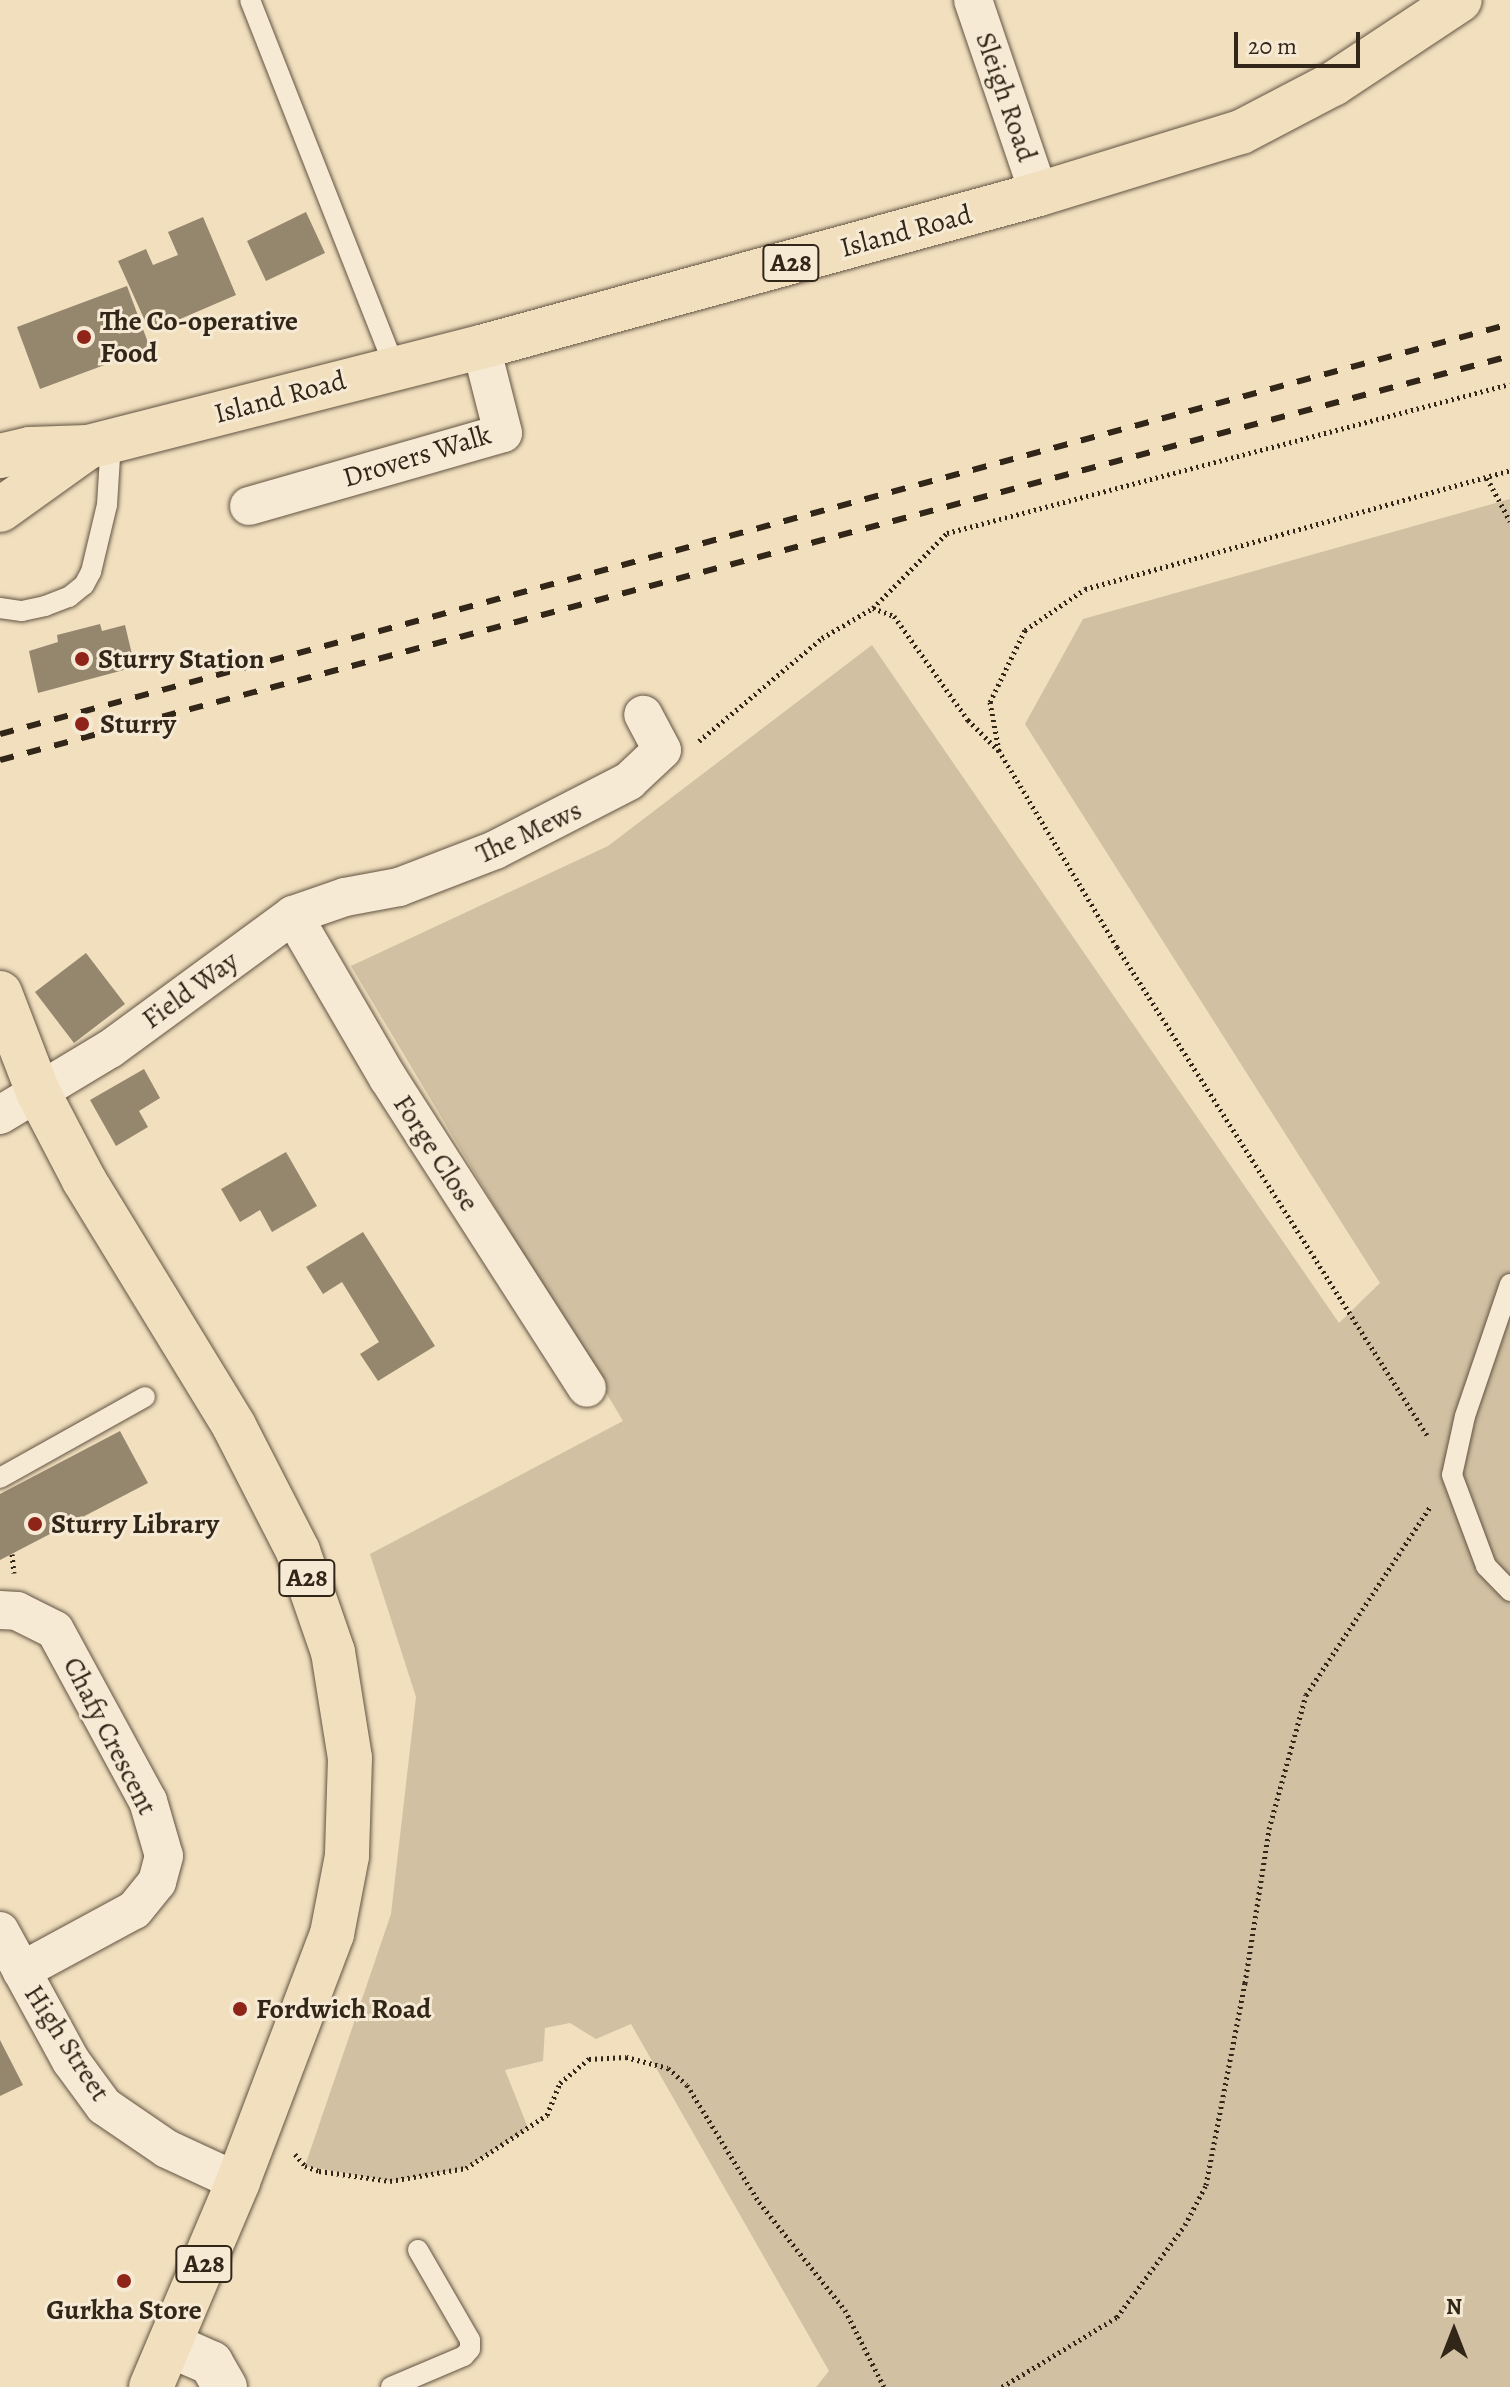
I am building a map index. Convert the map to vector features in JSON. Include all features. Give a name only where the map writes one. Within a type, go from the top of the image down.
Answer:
[{"type":"highway","name":"Island Road","points":[[0,456],[30,449],[100,444],[481,347],[1039,194],[1241,132],[1333,84],[1460,0]]},
{"type":"highway","name":"Island Road","points":[[0,510],[100,444]]},
{"type":"highway","name":"A28","points":[[3,1021],[84,1180],[234,1426],[298,1551],[333,1652],[350,1758],[347,1856],[332,1934],[238,2182],[151,2387]]},
{"type":"street","name":"Sleigh Road","points":[[973,0],[1039,194]]},
{"type":"street","name":"Drovers Walk","points":[[249,506],[503,433],[481,347]]},
{"type":"street","name":"The Mews","points":[[345,897],[399,887],[495,850],[629,781],[662,750],[643,715]]},
{"type":"street","name":"Field Way","points":[[38,1092],[110,1049],[293,915],[345,897]]},
{"type":"street","name":"Forge Close","points":[[293,915],[376,1087],[587,1388]]},
{"type":"street","points":[[0,1115],[38,1092]]},
{"type":"street","name":"Chafy Crescent","points":[[0,1610],[17,1611],[55,1630],[148,1801],[164,1856],[157,1882],[134,1910],[21,1971]]},
{"type":"street","name":"High Street","points":[[0,1931],[71,2061],[104,2106],[167,2149],[238,2182]]},
{"type":"street","points":[[170,2345],[211,2363],[225,2387]]},
{"type":"lane","points":[[250,0],[395,368]]},
{"type":"lane","points":[[0,608],[22,611],[45,606],[69,597],[84,585],[91,572],[107,505],[100,444]]},
{"type":"lane","points":[[1510,1284],[1465,1416],[1452,1475],[1486,1566],[1510,1591]]},
{"type":"lane","points":[[0,1478],[145,1397]]},
{"type":"lane","points":[[391,2387],[464,2356],[470,2349],[470,2340],[418,2250]]},
{"type":"path","points":[[696,743],[822,638],[873,608],[947,533],[1510,384]]},
{"type":"path","points":[[999,751],[990,702],[1025,630],[1085,589],[1286,530],[1510,470]]},
{"type":"path","points":[[1487,478],[1510,521]]},
{"type":"path","points":[[873,608],[894,616],[968,720],[999,751],[1117,947],[1452,1475],[1306,1695],[1269,1829],[1245,1983],[1206,2185],[1185,2225],[1117,2317],[1002,2387]]},
{"type":"path","points":[[262,2113],[305,2166],[390,2181],[466,2168],[547,2115],[560,2083],[589,2059],[626,2057],[668,2068],[687,2085],[759,2202],[845,2310],[884,2387]]},
{"type":"shaded area","points":[[1510,499],[1510,2387],[816,2387],[829,2371],[631,2024],[596,2039],[570,2023],[545,2028],[543,2061],[505,2070],[528,2128],[466,2168],[390,2181],[305,2166],[391,1914],[416,1697],[370,1554],[623,1421],[351,966],[608,846],[872,645],[1339,1323],[1380,1283],[1025,724],[1083,619]]},
{"type":"building","points":[[306,212],[325,253],[266,281],[247,241]]},
{"type":"building","points":[[203,217],[236,295],[150,332],[118,261],[146,249],[153,265],[178,255],[168,232]]},
{"type":"building","name":"The Co-operative Food","points":[[127,286],[150,348],[40,389],[17,327]]},
{"type":"building","name":"Sturry Station","points":[[100,624],[102,631],[125,625],[135,667],[38,693],[29,651],[58,642],[57,635]]},
{"type":"building","points":[[86,953],[125,1004],[74,1043],[35,992]]},
{"type":"building","points":[[144,1069],[160,1098],[139,1111],[148,1127],[116,1146],[90,1100]]},
{"type":"building","points":[[286,1152],[317,1206],[272,1232],[260,1210],[240,1222],[221,1189]]},
{"type":"building","points":[[363,1232],[435,1346],[378,1381],[360,1354],[379,1342],[342,1282],[323,1294],[306,1267]]},
{"type":"building","name":"Sturry Library","points":[[120,1431],[148,1483],[0,1560],[0,1494]]},
{"type":"building","points":[[0,2040],[23,2085],[0,2096]]},
{"type":"railway","points":[[0,734],[1510,324]]},
{"type":"railway","points":[[0,760],[1510,356]]},
{"type":"place","name":"The Co-operative Food","points":[[84,337]]},
{"type":"place","name":"Sturry Station","points":[[82,659]]},
{"type":"place","name":"Sturry","points":[[82,724]]},
{"type":"place","name":"Sturry Library","points":[[35,1524]]},
{"type":"place","name":"Fordwich Road","points":[[240,2009]]},
{"type":"place","name":"Gurkha Store","points":[[124,2281]]}]
